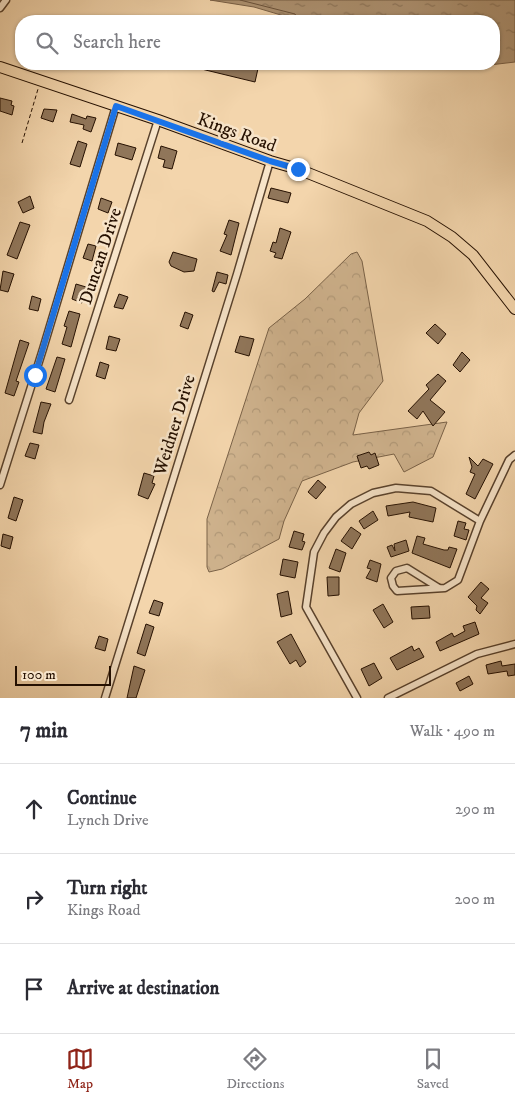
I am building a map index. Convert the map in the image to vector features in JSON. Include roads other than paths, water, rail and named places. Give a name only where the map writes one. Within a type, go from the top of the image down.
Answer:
[{"type":"main road","name":"Kings Road","points":[[0,67],[298,169],[427,221],[452,237],[473,256],[515,309]]},
{"type":"street","points":[[0,8],[6,0]]},
{"type":"street","points":[[0,485],[41,358],[116,106]]},
{"type":"street","name":"Duncan Drive","points":[[69,400],[158,120]]},
{"type":"street","name":"Weidner Drive","points":[[105,698],[238,274],[270,161]]},
{"type":"street","points":[[438,588],[407,568],[396,571],[391,578],[393,586],[397,591],[438,588],[450,586],[460,578],[480,521],[506,465],[515,454]]},
{"type":"street","points":[[357,698],[306,607],[314,552],[324,533],[339,514],[363,497],[378,491],[402,488],[430,491],[480,521]]},
{"type":"street","points":[[388,698],[477,654],[515,644]]},
{"type":"water","points":[[210,0],[515,0],[515,62],[500,64],[500,15],[281,15],[254,7]]}]
